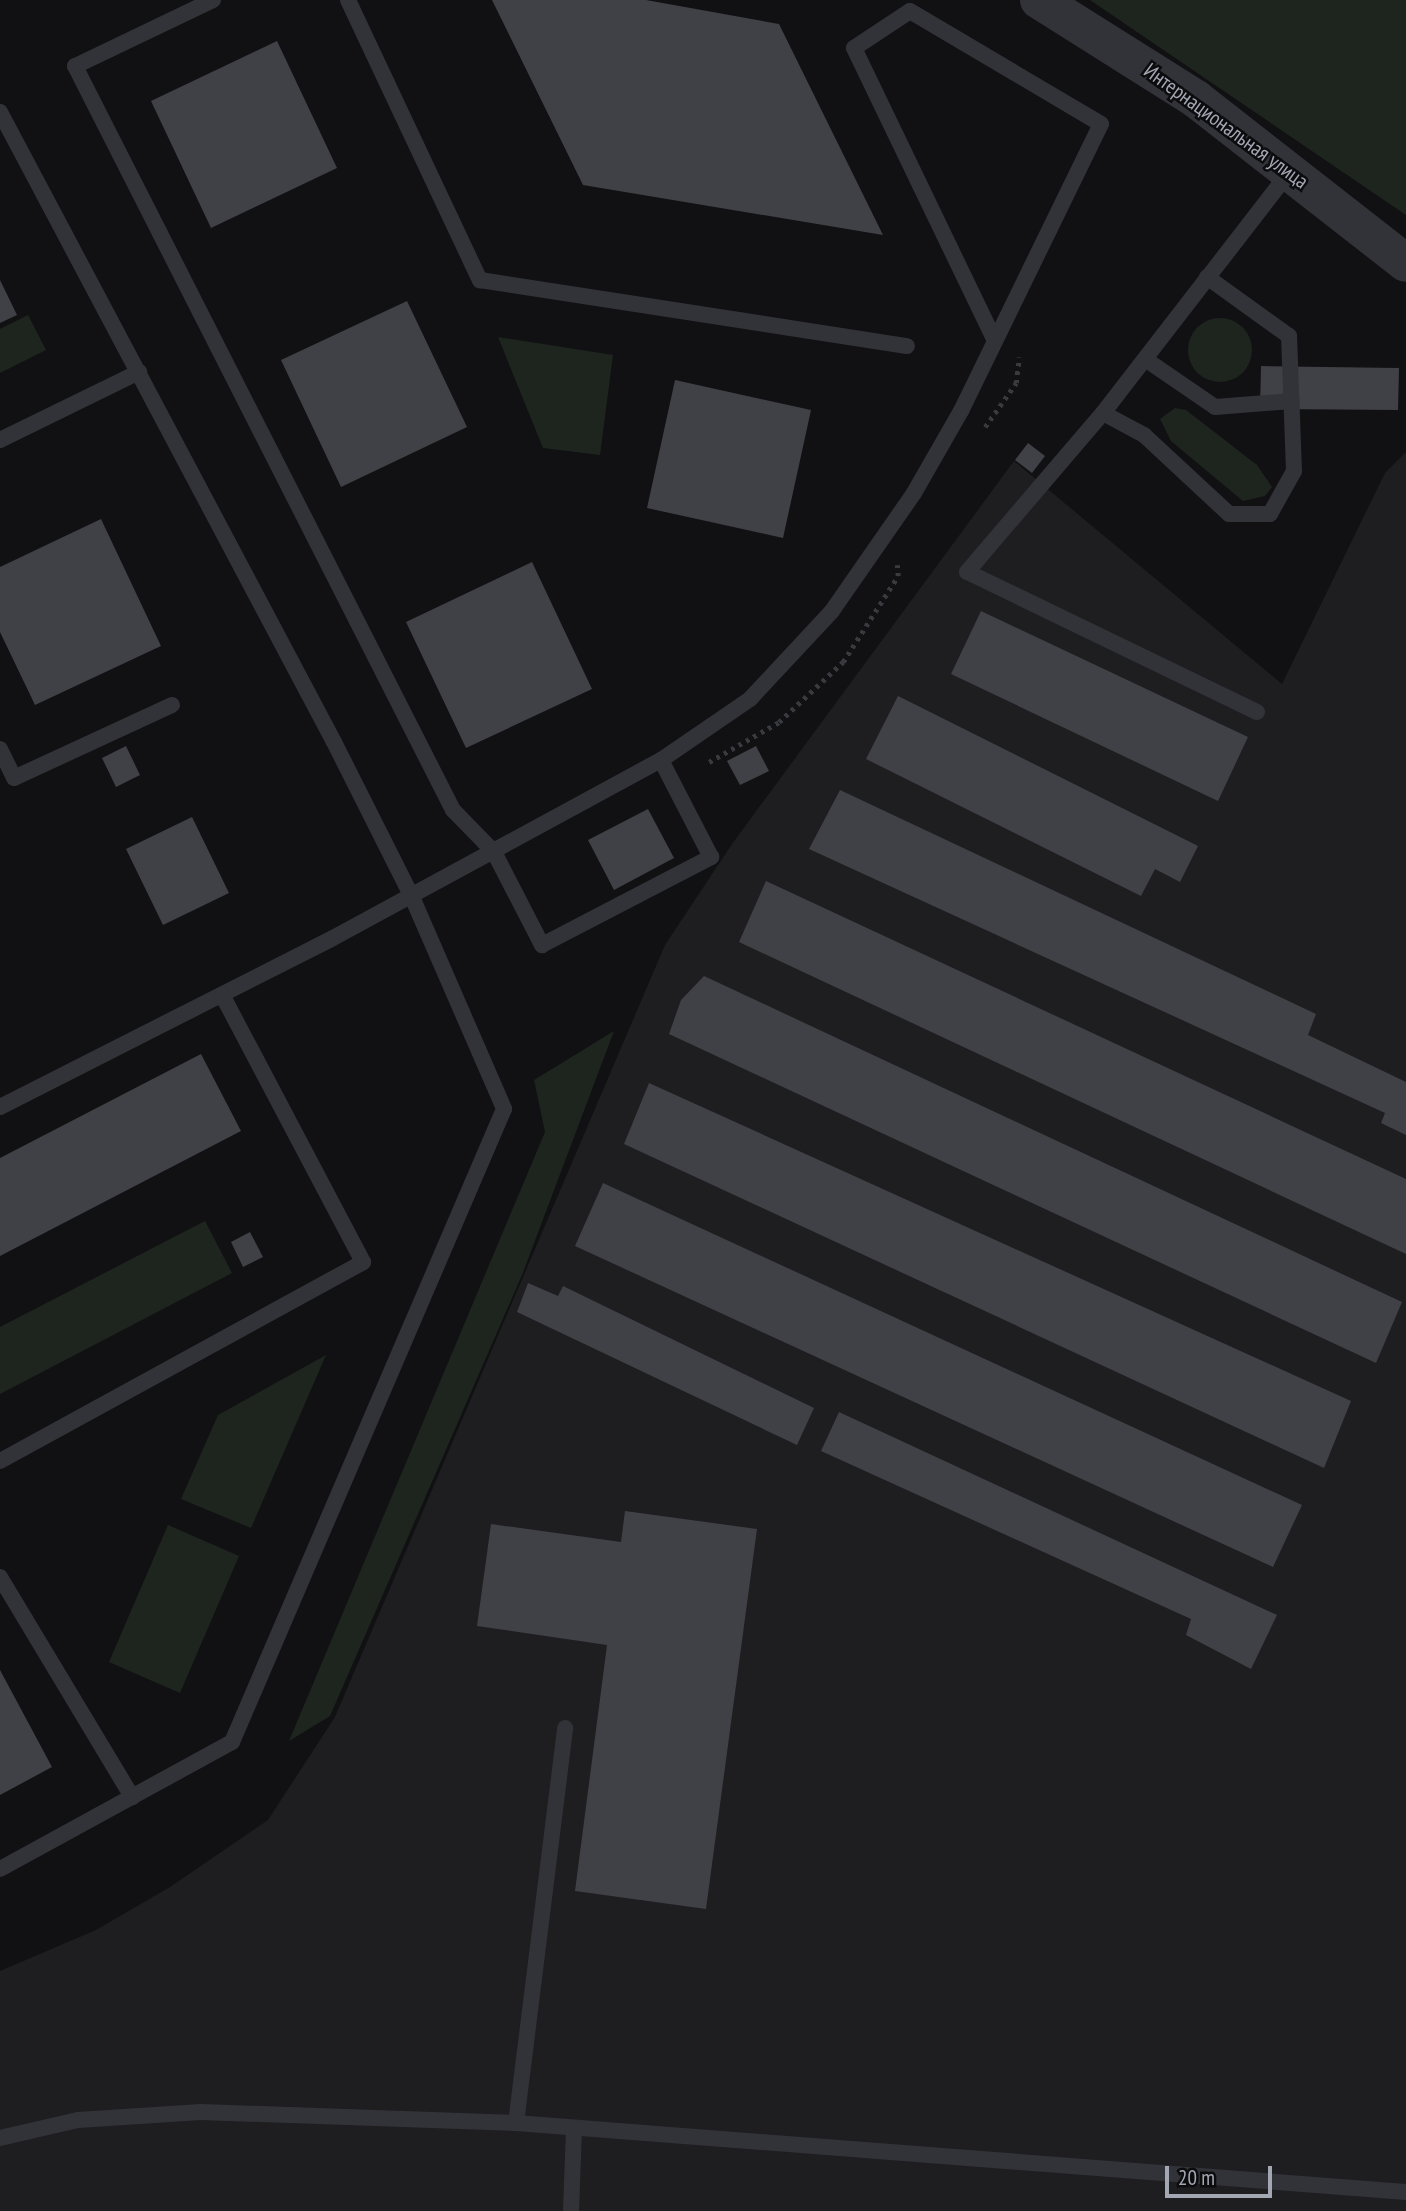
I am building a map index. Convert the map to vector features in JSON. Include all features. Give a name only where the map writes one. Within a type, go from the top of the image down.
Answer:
[{"type":"street","name":"Интернациональная улица","points":[[1039,0],[1196,99],[1406,263]]},
{"type":"lane","points":[[214,0],[75,66],[453,810],[494,852],[542,945],[711,857],[661,760]]},
{"type":"lane","points":[[348,0],[480,280],[907,346]]},
{"type":"lane","points":[[0,1107],[223,996],[412,897],[661,760],[750,699],[832,611],[914,493],[961,411],[1101,124],[910,11],[854,48],[994,339]]},
{"type":"lane","points":[[0,112],[139,372],[412,897],[504,1109],[232,1742],[0,1869]]},
{"type":"lane","points":[[1257,712],[967,572],[1103,413],[1290,171]]},
{"type":"lane","points":[[1103,413],[1144,435],[1229,514],[1270,514],[1294,471],[1289,336],[1208,277]]},
{"type":"lane","points":[[1145,359],[1215,407],[1292,401]]},
{"type":"lane","points":[[0,439],[139,372]]},
{"type":"lane","points":[[0,749],[13,778],[173,705]]},
{"type":"lane","points":[[0,1461],[363,1262],[223,996]]},
{"type":"lane","points":[[0,1577],[132,1797]]},
{"type":"lane","points":[[516,2123],[565,1728]]},
{"type":"lane","points":[[0,2138],[78,2120],[201,2112],[516,2123],[1406,2192]]},
{"type":"lane","points":[[571,2211],[574,2128]]},
{"type":"shaded area","points":[[1090,0],[1406,0],[1406,215]]},
{"type":"shaded area","points":[[28,315],[46,350],[0,373],[0,329]]},
{"type":"shaded area","points":[[1220,318],[1238,324],[1246,332],[1252,350],[1246,368],[1238,376],[1220,382],[1202,376],[1194,368],[1188,350],[1194,332],[1202,324]]},
{"type":"shaded area","points":[[498,337],[613,355],[600,455],[543,448]]},
{"type":"shaded area","points":[[1175,408],[1186,410],[1257,465],[1272,487],[1265,496],[1243,501],[1171,441],[1160,419]]},
{"type":"shaded area","points":[[1406,452],[1406,2211],[0,2211],[0,1971],[96,1930],[170,1887],[268,1820],[335,1717],[665,945],[732,844],[1014,461],[1282,684],[1385,473]]},
{"type":"shaded area","points":[[614,1031],[522,1275],[330,1716],[289,1741],[545,1132],[534,1080]]},
{"type":"shaded area","points":[[205,1221],[232,1273],[0,1394],[0,1327]]},
{"type":"shaded area","points":[[326,1355],[251,1528],[181,1499],[218,1415]]},
{"type":"shaded area","points":[[168,1525],[239,1556],[180,1693],[109,1662]]},
{"type":"building","points":[[492,0],[646,0],[779,24],[883,235],[583,185]]},
{"type":"building","points":[[277,41],[337,168],[211,228],[151,101]]},
{"type":"building","points":[[0,280],[17,315],[0,323]]},
{"type":"building","points":[[407,301],[467,427],[341,487],[281,360]]},
{"type":"building","points":[[1261,366],[1399,368],[1398,410],[1260,409]]},
{"type":"building","points":[[675,380],[811,410],[783,538],[647,508]]},
{"type":"building","points":[[1028,443],[1045,456],[1032,473],[1015,460]]},
{"type":"building","points":[[101,519],[161,646],[35,705],[0,632],[0,567]]},
{"type":"building","points":[[532,562],[592,689],[466,748],[406,622]]},
{"type":"building","points":[[981,611],[1248,737],[1218,801],[951,674]]},
{"type":"building","points":[[898,696],[1198,846],[1180,882],[1155,869],[1141,896],[866,759]]},
{"type":"building","points":[[126,746],[140,775],[116,787],[102,758]]},
{"type":"building","points":[[756,746],[769,771],[740,785],[727,761]]},
{"type":"building","points":[[840,790],[1316,1014],[1308,1035],[1406,1082],[1406,1135],[1381,1123],[1385,1113],[809,849]]},
{"type":"building","points":[[648,809],[674,858],[614,890],[588,840]]},
{"type":"building","points":[[192,817],[229,893],[163,925],[126,849]]},
{"type":"building","points":[[766,881],[1406,1179],[1406,1254],[739,942]]},
{"type":"building","points":[[704,976],[1402,1302],[1376,1363],[669,1034],[681,1000]]},
{"type":"building","points":[[201,1054],[241,1131],[0,1256],[0,1158]]},
{"type":"building","points":[[649,1083],[1351,1401],[1324,1468],[624,1144]]},
{"type":"building","points":[[603,1183],[1302,1505],[1273,1567],[575,1246]]},
{"type":"building","points":[[250,1232],[263,1257],[243,1267],[231,1242]]},
{"type":"building","points":[[528,1283],[558,1296],[563,1286],[814,1408],[797,1445],[517,1312]]},
{"type":"building","points":[[839,1412],[1277,1615],[1251,1669],[1186,1635],[1191,1619],[821,1451]]},
{"type":"building","points":[[625,1511],[757,1529],[706,1909],[575,1891],[607,1645],[477,1626],[491,1524],[621,1542]]},
{"type":"building","points":[[0,1670],[52,1767],[0,1795]]}]
